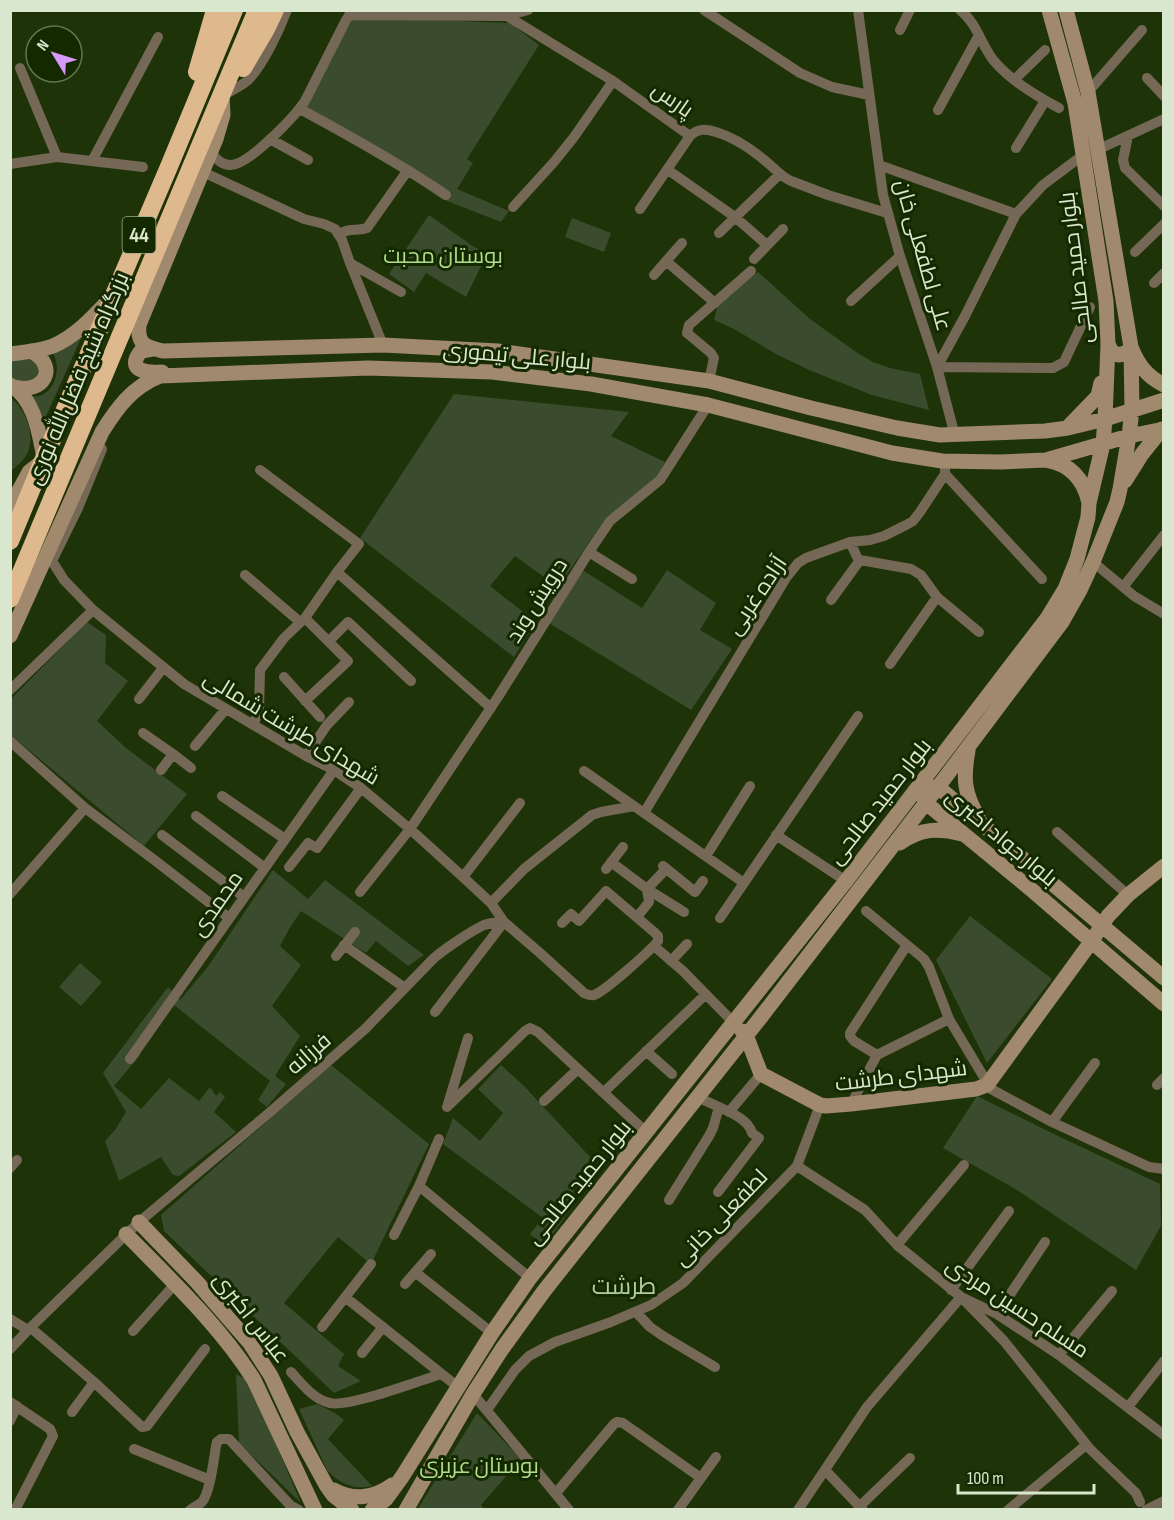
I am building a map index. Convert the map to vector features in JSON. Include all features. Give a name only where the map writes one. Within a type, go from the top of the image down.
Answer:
[{"type":"highway","points":[[168,169],[215,10]]},
{"type":"highway","name":"بزرگراه شیخ فضل‌الله نوری","points":[[10,541],[234,10]]},
{"type":"highway","name":"بزرگراه شیخ فضل‌الله نوری","points":[[10,599],[257,10]]},
{"type":"highway","points":[[222,96],[246,63],[266,29],[274,10]]},
{"type":"main road","name":"بلوار حمید صالحی","points":[[372,1509],[386,1499],[402,1477],[492,1333],[530,1278],[846,881],[890,842],[938,788],[1062,622],[1093,562],[1119,496],[1132,410],[1131,347],[1090,153],[1049,10]]},
{"type":"main road","name":"بلوار حمید صالحی","points":[[406,1509],[502,1349],[544,1291],[746,1035],[890,842],[919,788],[1048,617],[1065,589],[1077,559],[1103,444],[1108,344],[1106,301],[1090,153],[1088,92],[1066,10]]},
{"type":"main road","points":[[153,349],[144,344],[138,336],[139,325],[211,152],[223,115],[222,96]]},
{"type":"main road","points":[[10,354],[53,346],[67,339],[95,315],[113,295]]},
{"type":"main road","points":[[1108,344],[1116,355],[1127,352],[1131,347],[1145,373],[1164,385]]},
{"type":"main road","points":[[1068,428],[1098,396],[1108,344]]},
{"type":"main road","name":"بلوار علی تیموری","points":[[153,349],[163,351],[383,345],[498,351],[709,381],[886,426],[955,436],[1068,428],[1164,400]]},
{"type":"main road","points":[[153,349],[141,351],[137,356],[136,366],[141,371],[151,373],[190,371],[205,374]]},
{"type":"main road","points":[[12,386],[34,388],[46,375],[44,361],[31,351]]},
{"type":"main road","name":"بلوار علی تیموری","points":[[10,636],[94,447],[111,418],[128,396],[140,386],[160,376],[368,368],[492,372],[591,384],[708,405],[944,467],[1046,460],[1129,436],[1163,429]]},
{"type":"main road","points":[[10,507],[29,472],[43,460],[33,413],[28,402],[12,386]]},
{"type":"main road","points":[[1089,502],[1098,489],[1104,486],[1112,489],[1119,496],[1142,454],[1163,429]]},
{"type":"main road","points":[[1045,431],[1060,436],[1062,441],[1060,447],[1046,460]]},
{"type":"main road","points":[[1046,460],[1058,462],[1076,474],[1087,492],[1089,502]]},
{"type":"main road","points":[[969,746],[965,768],[966,791],[969,801],[983,824]]},
{"type":"main road","name":"بلوار جواد اکبری","points":[[1164,978],[938,788],[919,788],[926,803],[1033,891],[1164,1004]]},
{"type":"main road","points":[[890,842],[926,831],[945,830],[965,835]]},
{"type":"main road","points":[[987,1085],[1114,908],[1164,866]]},
{"type":"main road","points":[[734,1023],[746,1035],[760,1074]]},
{"type":"main road","name":"شهدای طرشت","points":[[760,1074],[820,1106],[976,1089],[987,1085]]},
{"type":"main road","name":"عباس اکبری","points":[[139,1222],[196,1281],[249,1342],[271,1376],[297,1432],[326,1485],[333,1495],[352,1509]]},
{"type":"main road","name":"عباس اکبری","points":[[126,1234],[175,1284],[237,1354],[254,1380],[307,1508]]},
{"type":"main road","points":[[326,1485],[346,1496],[361,1498],[386,1489],[402,1477]]},
{"type":"street","points":[[222,96],[248,80],[257,69],[287,10]]},
{"type":"street","points":[[211,152],[216,158],[230,165],[257,152],[300,109],[351,13],[507,16],[528,10]]},
{"type":"street","points":[[704,10],[800,73],[832,87],[869,95]]},
{"type":"street","name":"علی لطفعلی خان","points":[[858,10],[887,213],[937,367],[955,436]]},
{"type":"street","points":[[900,30],[910,10]]},
{"type":"street","points":[[960,10],[972,22],[993,60],[1014,80],[1059,108]]},
{"type":"street","name":"پارس","points":[[507,16],[613,81],[690,136],[694,132],[707,129],[734,139],[791,181],[887,213]]},
{"type":"street","points":[[1088,92],[1142,30]]},
{"type":"street","points":[[938,110],[979,35]]},
{"type":"street","points":[[92,161],[159,37]]},
{"type":"street","points":[[1014,80],[1045,50]]},
{"type":"street","points":[[20,68],[57,157]]},
{"type":"street","points":[[1147,78],[1164,96]]},
{"type":"street","points":[[513,207],[574,137],[613,81]]},
{"type":"street","points":[[1016,148],[1045,101]]},
{"type":"street","points":[[300,109],[408,170],[446,195]]},
{"type":"street","points":[[1090,307],[1064,362],[1053,368],[937,367],[1016,214],[1043,185],[1090,153],[1164,119]]},
{"type":"street","points":[[640,209],[690,136]]},
{"type":"street","points":[[1128,136],[1125,168],[1164,206]]},
{"type":"street","points":[[270,139],[308,160]]},
{"type":"street","points":[[10,164],[57,157],[143,167]]},
{"type":"street","points":[[879,165],[1016,214]]},
{"type":"street","points":[[339,234],[350,229],[367,228],[408,170]]},
{"type":"street","points":[[668,170],[735,218],[767,245]]},
{"type":"street","points":[[203,172],[304,219],[332,227],[339,234],[383,345]]},
{"type":"street","points":[[719,233],[780,174]]},
{"type":"street","points":[[1135,252],[1164,224]]},
{"type":"street","points":[[754,259],[783,229]]},
{"type":"street","points":[[654,275],[682,243]]},
{"type":"street","points":[[851,301],[900,256]]},
{"type":"street","points":[[666,261],[715,303]]},
{"type":"street","points":[[350,263],[400,292]]},
{"type":"street","points":[[709,381],[714,358],[687,333],[687,329],[752,271]]},
{"type":"street","points":[[1154,283],[1164,273]]},
{"type":"street","name":"درویش‌ وند","points":[[360,892],[410,829],[610,521],[660,480],[708,405]]},
{"type":"street","name":"شهدای طرشت شمالی","points":[[111,418],[106,439],[78,508],[51,560],[64,580],[93,610],[184,684],[225,710],[334,770],[360,788],[463,877],[491,903],[504,922],[540,952],[581,992],[593,995],[654,946]]},
{"type":"street","points":[[944,467],[1042,579]]},
{"type":"street","name":"آزاده غربی","points":[[639,809],[793,569],[806,558],[850,542],[884,536],[913,521],[944,467]]},
{"type":"street","points":[[253,726],[260,711],[260,670],[284,638],[303,620],[359,544],[260,470]]},
{"type":"street","points":[[1124,586],[1164,535]]},
{"type":"street","points":[[850,542],[856,557],[860,560],[911,569],[921,575],[937,597],[979,632]]},
{"type":"street","points":[[589,552],[632,579]]},
{"type":"street","points":[[831,600],[860,560]]},
{"type":"street","points":[[1093,562],[1134,596],[1164,614]]},
{"type":"street","points":[[338,572],[490,708]]},
{"type":"street","points":[[245,575],[329,641],[348,661],[305,701]]},
{"type":"street","points":[[890,664],[937,597]]},
{"type":"street","points":[[10,690],[93,610]]},
{"type":"street","points":[[329,641],[348,622],[411,681]]},
{"type":"street","points":[[139,699],[163,668]]},
{"type":"street","points":[[284,677],[320,717]]},
{"type":"street","points":[[306,756],[327,725],[349,702]]},
{"type":"street","points":[[195,747],[225,710]]},
{"type":"street","points":[[720,918],[858,716]]},
{"type":"street","points":[[142,733],[190,768]]},
{"type":"street","points":[[10,741],[85,808],[229,918]]},
{"type":"street","points":[[161,770],[173,754]]},
{"type":"street","name":"محمدی","points":[[130,1059],[334,770]]},
{"type":"street","points":[[584,771],[744,883]]},
{"type":"street","points":[[706,856],[750,786]]},
{"type":"street","points":[[289,867],[308,843],[317,848],[360,788]]},
{"type":"street","points":[[222,796],[285,840]]},
{"type":"street","points":[[463,877],[520,803]]},
{"type":"street","points":[[10,894],[85,808]]},
{"type":"street","points":[[491,903],[524,869],[592,815],[601,812],[639,809]]},
{"type":"street","points":[[196,816],[265,868]]},
{"type":"street","points":[[1057,832],[1128,895]]},
{"type":"street","points":[[162,834],[244,897]]},
{"type":"street","points":[[776,835],[846,881]]},
{"type":"street","points":[[623,847],[608,865],[684,912]]},
{"type":"street","points":[[637,917],[649,902],[647,889],[664,867],[694,892],[703,881]]},
{"type":"street","points":[[562,923],[571,914],[579,921],[606,891],[657,936],[658,941],[654,946],[734,1023]]},
{"type":"street","points":[[866,911],[924,959],[949,1019],[987,1085],[996,1093],[1149,1167],[1164,1169]]},
{"type":"street","points":[[435,1012],[504,922]]},
{"type":"street","name":"فرزانه","points":[[10,1349],[139,1222],[365,1029],[434,958],[483,925],[504,922]]},
{"type":"street","points":[[336,956],[355,932]]},
{"type":"street","points":[[671,962],[687,944]]},
{"type":"street","points":[[344,945],[405,988]]},
{"type":"street","points":[[877,1055],[854,1041],[850,1033],[907,945]]},
{"type":"street","points":[[604,1092],[705,995]]},
{"type":"street","points":[[851,1104],[877,1055],[949,1019]]},
{"type":"street","points":[[468,1038],[447,1107],[525,1030],[530,1028],[538,1032],[646,1132]]},
{"type":"street","points":[[646,1051],[672,1074]]},
{"type":"street","points":[[1052,1122],[1095,1063]]},
{"type":"street","points":[[544,1101],[577,1070]]},
{"type":"street","points":[[729,1112],[760,1074]]},
{"type":"street","points":[[697,1097],[729,1112],[759,1138],[717,1192]]},
{"type":"street","name":"لطفعلی خانی","points":[[487,1410],[515,1370],[529,1356],[555,1342],[651,1305],[683,1283],[797,1166],[820,1106]]},
{"type":"street","points":[[669,1200],[709,1136],[719,1107]]},
{"type":"street","points":[[394,1235],[439,1139]]},
{"type":"street","points":[[897,1245],[964,1165]]},
{"type":"street","name":"مسلم حسین مردی","points":[[797,1166],[871,1215],[897,1245],[951,1290],[997,1314],[1059,1355],[1164,1435]]},
{"type":"street","points":[[418,1186],[530,1278]]},
{"type":"street","points":[[951,1290],[1009,1211]]},
{"type":"street","points":[[997,1314],[1046,1242]]},
{"type":"street","points":[[405,1284],[431,1254]]},
{"type":"street","points":[[322,1327],[371,1264]]},
{"type":"street","points":[[415,1272],[492,1333]]},
{"type":"street","points":[[133,1331],[175,1284]]},
{"type":"street","points":[[1059,1355],[1112,1291]]},
{"type":"street","points":[[345,1297],[458,1387]]},
{"type":"street","points":[[798,1509],[867,1407],[961,1297],[1004,1341],[1086,1445],[1136,1493],[1143,1506],[1163,1503]]},
{"type":"street","points":[[636,1312],[663,1336],[715,1367]]},
{"type":"street","points":[[10,1319],[29,1329],[94,1382],[145,1428],[205,1349]]},
{"type":"street","points":[[362,1353],[383,1327]]},
{"type":"street","points":[[1128,1407],[1164,1361]]},
{"type":"street","points":[[291,1372],[314,1395],[331,1404],[350,1402],[442,1374]]},
{"type":"street","points":[[72,1412],[94,1382]]},
{"type":"street","points":[[473,1394],[569,1509]]},
{"type":"street","points":[[10,1421],[14,1404],[50,1429],[53,1436],[15,1509]]},
{"type":"street","points":[[556,1493],[617,1422],[623,1423],[701,1479]]},
{"type":"street","points":[[189,1509],[202,1502],[210,1480],[217,1442],[221,1439],[229,1439],[291,1505],[307,1508]]},
{"type":"street","points":[[1008,1509],[1086,1445]]},
{"type":"street","points":[[134,1449],[210,1480]]},
{"type":"street","points":[[678,1509],[716,1457]]},
{"type":"street","points":[[825,1470],[861,1508],[910,1458]]},
{"type":"green space","points":[[351,17],[510,23],[539,45],[467,159],[473,163],[457,189],[509,211],[501,222],[442,199],[305,107]]},
{"type":"green space","name":"بوستان محبت","points":[[429,215],[487,254],[466,297],[426,273],[414,292],[389,274]]},
{"type":"green space","points":[[572,218],[611,233],[604,252],[565,237]]},
{"type":"green space","points":[[758,272],[810,319],[859,354],[890,368],[920,374],[929,410],[872,395],[809,370],[714,320],[718,304]]},
{"type":"green space","points":[[82,336],[43,423],[30,396],[46,393],[54,382],[57,369],[51,351]]},
{"type":"green space","points":[[11,357],[30,357],[39,368],[36,378],[30,383],[11,377]]},
{"type":"green space","points":[[454,394],[629,412],[611,436],[665,462],[655,479],[606,518],[558,587],[515,556],[490,586],[536,622],[514,657],[360,538]]},
{"type":"green space","points":[[11,398],[21,409],[28,423],[30,447],[22,461],[11,471]]},
{"type":"green space","points":[[581,569],[642,608],[667,570],[716,603],[700,630],[732,649],[691,710],[549,623]]},
{"type":"green space","points":[[87,622],[106,635],[105,663],[128,681],[97,721],[126,748],[187,794],[144,846],[11,735],[11,699]]},
{"type":"green space","points":[[273,870],[308,899],[325,880],[424,955],[408,966],[376,941],[366,953],[301,911],[280,946],[301,965],[272,1006],[300,1036],[275,1076],[286,1084],[267,1107],[258,1100],[270,1081],[174,1005],[134,1048],[141,1054],[114,1086],[141,1109],[169,1078],[199,1101],[210,1087],[216,1096],[220,1092],[225,1097],[214,1112],[236,1132],[179,1176],[173,1175],[161,1157],[119,1181],[105,1141],[126,1112],[103,1073],[168,987],[180,1000],[207,968]]},
{"type":"green space","points":[[970,916],[1052,979],[987,1063],[936,960]]},
{"type":"green space","points":[[80,963],[102,982],[81,1006],[59,987]]},
{"type":"green space","points":[[331,1065],[429,1144],[371,1264],[338,1237],[284,1303],[344,1354],[338,1366],[361,1381],[334,1393],[164,1231],[161,1215]]},
{"type":"green space","points":[[501,1065],[524,1086],[591,1158],[573,1192],[579,1198],[544,1246],[530,1234],[543,1218],[443,1144],[453,1118],[480,1141],[503,1113],[478,1089]]},
{"type":"green space","points":[[977,1096],[1160,1184],[1161,1226],[1136,1270],[1017,1190],[943,1148]]},
{"type":"green space","points":[[236,1374],[249,1381],[301,1503],[239,1443]]},
{"type":"green space","points":[[317,1404],[344,1420],[328,1439],[372,1486],[347,1485],[327,1470],[299,1409]]},
{"type":"green space","name":"بوستان عزیزی","points":[[477,1413],[521,1459],[481,1505],[484,1509],[417,1510]]},
{"type":"district","name":"طرشت","points":[[624,1286]]}]
